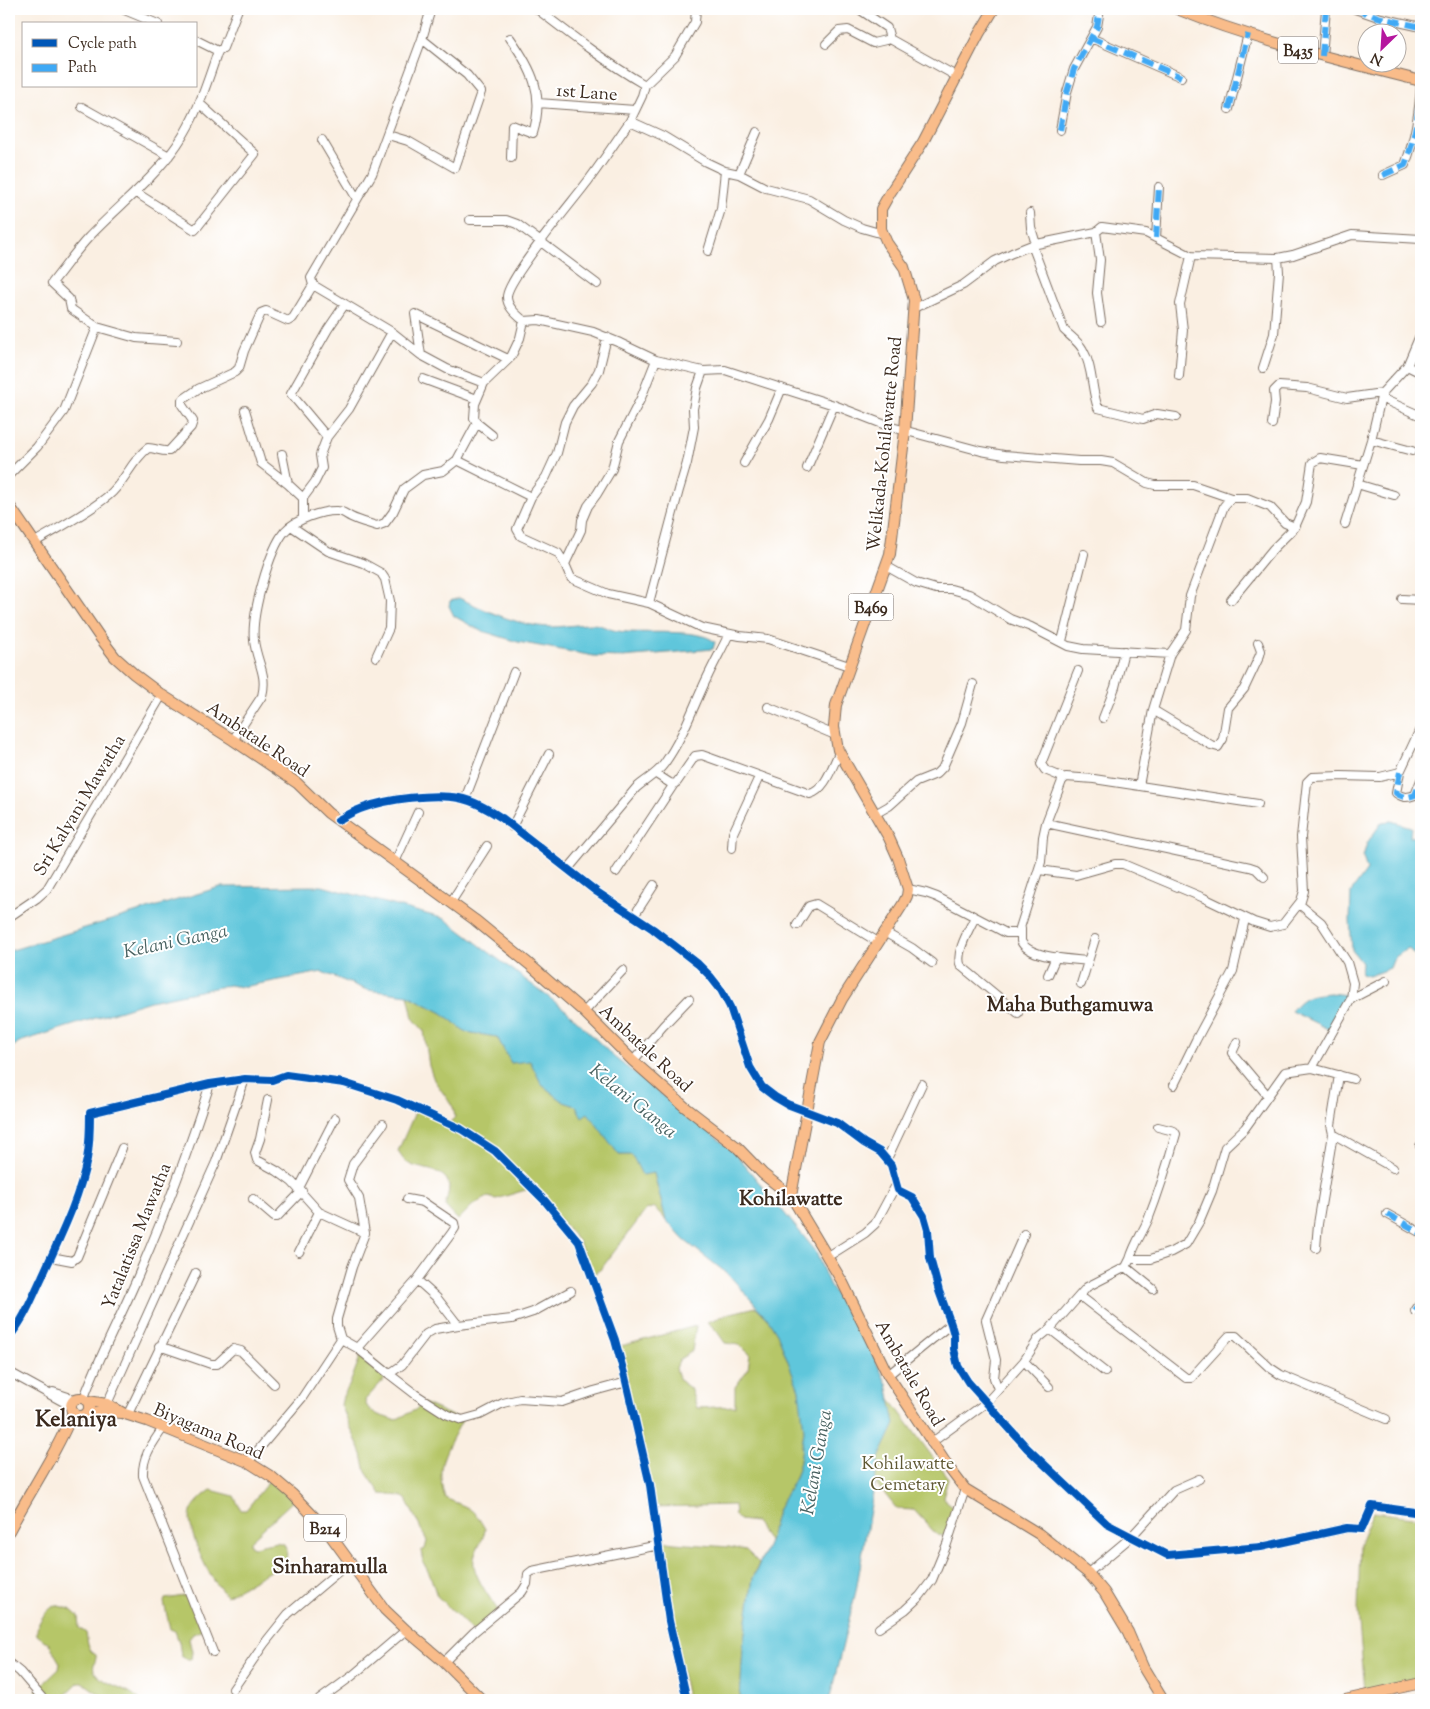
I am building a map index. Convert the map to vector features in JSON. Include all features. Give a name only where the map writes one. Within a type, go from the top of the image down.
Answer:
[{"type":"main road","name":"Welikada-Kohilawatte Road","points":[[908,889],[898,858],[875,814],[839,753],[835,735],[836,705],[886,566],[892,544],[905,431],[914,294],[904,267],[883,234],[880,224],[881,209],[923,142],[956,76],[994,9]]},
{"type":"main road","name":"B435","points":[[1177,9],[1248,34],[1322,56],[1421,81]]},
{"type":"main road","name":"Ambatale Road","points":[[9,505],[99,636],[115,657],[134,674],[162,695],[296,782],[328,813],[451,902],[529,964],[584,1012],[633,1061],[685,1107],[736,1146],[763,1174],[790,1196],[843,1283],[888,1375],[931,1443],[965,1489],[1039,1534],[1088,1573],[1104,1592],[1128,1632],[1143,1667],[1162,1700]]},
{"type":"main road","points":[[790,1196],[820,1042],[842,1000],[906,900],[908,889]]},
{"type":"main road","name":"Biyagama Road","points":[[80,1407],[107,1404],[126,1414],[248,1462],[272,1477],[326,1528],[385,1610],[444,1662],[482,1700]]},
{"type":"main road","points":[[9,1531],[21,1507],[80,1407]]},
{"type":"main road","name":"Biyagama Road","points":[[80,1407],[126,1414]]},
{"type":"main road","points":[[1345,1700],[1421,1683]]},
{"type":"street","points":[[122,9],[153,22]]},
{"type":"street","points":[[177,341],[136,338],[97,327],[71,309],[69,299],[52,283],[87,239],[169,156],[194,116],[218,51],[223,48],[238,9]]},
{"type":"street","points":[[35,542],[108,496],[122,483],[136,460],[148,448],[169,451],[191,428],[193,421],[182,405],[182,400],[198,389],[235,372],[242,362],[244,351],[261,313],[266,311],[288,321],[293,318],[313,285],[312,278],[372,174],[432,9]]},
{"type":"street","points":[[538,9],[568,33],[626,74],[645,85]]},
{"type":"street","points":[[524,321],[508,304],[506,295],[511,283],[630,121],[645,85],[675,56],[695,22],[696,9]]},
{"type":"street","points":[[859,9],[887,28],[890,39]]},
{"type":"street","points":[[1060,130],[1067,92],[1074,69],[1097,27],[1100,9]]},
{"type":"street","points":[[1322,56],[1326,9]]},
{"type":"street","points":[[1355,9],[1381,18],[1421,27]]},
{"type":"street","points":[[826,44],[839,31],[848,30],[873,43],[890,39],[956,76]]},
{"type":"street","points":[[1229,109],[1248,34]]},
{"type":"street","name":"1st Lane","points":[[510,38],[531,71],[538,103],[533,133],[512,125],[511,158]]},
{"type":"street","points":[[1091,38],[1181,77]]},
{"type":"street","points":[[388,136],[408,141],[455,168],[480,92],[467,75],[422,39]]},
{"type":"street","points":[[198,41],[218,51]]},
{"type":"street","points":[[1383,176],[1405,166],[1411,148],[1421,97],[1421,81]]},
{"type":"street","points":[[135,192],[195,230],[256,154],[199,103]]},
{"type":"street","name":"1st Lane","points":[[538,103],[635,110]]},
{"type":"street","points":[[82,107],[169,156]]},
{"type":"street","points":[[630,121],[663,136],[725,172],[739,174],[766,188],[809,199],[844,220],[883,234]]},
{"type":"street","points":[[739,174],[757,132]]},
{"type":"street","points":[[322,140],[357,200]]},
{"type":"street","points":[[708,251],[721,209],[725,172]]},
{"type":"street","points":[[1156,238],[1159,187]]},
{"type":"street","points":[[1030,213],[1034,245],[1064,330],[1074,337],[1085,355],[1098,408],[1143,419],[1157,414],[1176,417]]},
{"type":"street","points":[[470,220],[506,220],[517,224],[597,284]]},
{"type":"street","points":[[914,308],[963,285],[995,262],[1012,253],[1034,245],[1096,232],[1102,227],[1146,233],[1191,256],[1278,258],[1293,255],[1352,235],[1421,240]]},
{"type":"street","points":[[1096,232],[1100,260],[1097,293],[1101,322]]},
{"type":"street","points":[[1179,376],[1183,330],[1180,304],[1191,256]]},
{"type":"street","points":[[1263,368],[1274,334],[1279,272],[1278,258]]},
{"type":"street","points":[[313,285],[392,332],[421,355],[447,369],[484,383]]},
{"type":"street","points":[[327,437],[291,394],[328,329],[345,304]]},
{"type":"street","points":[[421,355],[415,314],[508,359]]},
{"type":"street","points":[[524,321],[539,320],[593,332],[656,360],[703,371],[725,370],[834,405],[888,426],[982,451],[1079,462],[1101,461],[1113,463],[1147,483],[1155,485],[1193,485],[1230,498],[1246,498],[1270,507],[1285,523],[1295,527]]},
{"type":"street","points":[[492,435],[477,423],[474,418],[477,399],[484,383],[511,357],[518,343],[524,321]]},
{"type":"street","points":[[9,475],[38,447],[64,411],[97,327]]},
{"type":"street","points":[[303,519],[303,498],[315,482],[322,468],[320,455],[327,437],[350,410],[392,332]]},
{"type":"street","points":[[1345,524],[1371,440],[1382,393],[1407,366],[1421,333]]},
{"type":"street","points":[[607,337],[599,370],[592,384],[573,406],[565,422],[558,453],[546,476],[531,497],[518,533],[558,553],[571,578],[608,594],[649,603],[702,628],[768,639],[849,666]]},
{"type":"street","points":[[565,564],[581,530],[582,520],[588,506],[612,469],[619,441],[641,398],[656,360]]},
{"type":"street","points":[[1407,366],[1421,373]]},
{"type":"street","points":[[649,603],[687,463],[694,428],[693,409],[703,371]]},
{"type":"street","points":[[423,379],[477,399]]},
{"type":"street","points":[[1272,424],[1275,402],[1274,391],[1279,386],[1308,388],[1348,398],[1382,393]]},
{"type":"street","points":[[744,463],[769,419],[782,388]]},
{"type":"street","points":[[1382,393],[1383,399],[1421,416]]},
{"type":"street","points":[[808,468],[834,405]]},
{"type":"street","points":[[245,410],[261,463],[303,498]]},
{"type":"street","points":[[233,740],[262,696],[264,680],[254,642],[256,607],[277,543],[286,531],[291,526],[315,514],[339,511],[377,526],[385,523],[393,512],[404,489],[424,475],[444,471],[457,460],[477,423]]},
{"type":"street","points":[[1371,440],[1412,451]]},
{"type":"street","points":[[282,454],[288,484]]},
{"type":"street","points":[[1231,600],[1273,549],[1295,527],[1306,502],[1312,463],[1320,458],[1363,465]]},
{"type":"street","points":[[457,460],[531,497]]},
{"type":"street","points":[[1357,484],[1394,495]]},
{"type":"street","points":[[1139,786],[1153,710],[1170,654],[1186,630],[1190,596],[1224,506],[1230,498]]},
{"type":"street","points":[[291,526],[328,551],[363,563],[381,573],[386,579],[389,596],[389,628],[376,657]]},
{"type":"street","points":[[1062,641],[1084,554]]},
{"type":"street","points":[[886,566],[916,583],[936,589],[951,589],[969,594],[1010,620],[1032,627],[1062,641],[1068,646],[1083,649],[1170,654]]},
{"type":"street","points":[[1402,599],[1421,600]]},
{"type":"street","points":[[568,869],[636,788],[644,780],[656,774],[664,764],[680,738],[729,634]]},
{"type":"street","points":[[1153,710],[1211,745],[1218,747],[1223,739],[1228,708],[1244,689],[1260,655],[1261,651],[1258,643]]},
{"type":"street","points":[[1103,718],[1115,687],[1124,651]]},
{"type":"street","points":[[1078,670],[1041,764],[1045,770],[1064,778],[1071,776],[1258,804]]},
{"type":"street","points":[[465,799],[514,672]]},
{"type":"street","points":[[875,814],[889,806],[916,782],[936,774],[943,767],[962,723],[974,684]]},
{"type":"street","name":"Sri Kalyani Mawatha","points":[[9,917],[38,898],[47,889],[162,695]]},
{"type":"street","points":[[768,707],[835,735]]},
{"type":"street","points":[[1421,727],[1400,772],[1396,793],[1402,798],[1409,798],[1415,795],[1421,780]]},
{"type":"street","points":[[616,872],[674,784],[678,782],[695,756],[708,757],[804,793],[816,792],[821,788],[839,753]]},
{"type":"street","points":[[512,826],[549,754]]},
{"type":"street","points":[[1039,870],[1076,875],[1114,864],[1123,864],[1195,894],[1245,919],[1270,927],[1278,926],[1283,924],[1298,904],[1304,891],[1301,837],[1307,782],[1312,777],[1380,777],[1400,772]]},
{"type":"street","points":[[656,774],[674,784]]},
{"type":"street","points":[[732,848],[733,833],[759,777]]},
{"type":"street","points":[[1064,778],[1046,823],[1041,862],[1022,927],[1020,941],[1027,949],[1040,954],[1088,961]]},
{"type":"street","points":[[338,820],[377,803],[426,796],[465,799],[486,808],[512,826],[597,892],[634,916],[698,964],[721,990],[730,1007],[750,1066],[762,1087],[787,1104],[828,1119],[846,1128],[855,1137],[880,1152],[891,1165],[898,1190],[912,1197],[924,1216],[928,1230],[930,1258],[954,1335],[954,1349],[958,1366],[968,1382],[1027,1448],[1107,1524],[1166,1555],[1261,1547],[1347,1528],[1362,1529],[1372,1506],[1421,1513]]},
{"type":"street","points":[[395,862],[418,812]]},
{"type":"street","points":[[1046,823],[1250,867],[1256,869],[1264,878]]},
{"type":"street","points":[[451,902],[487,846]]},
{"type":"street","points":[[634,916],[654,885]]},
{"type":"street","points":[[908,889],[926,893],[1006,933],[1016,933],[1022,927]]},
{"type":"street","points":[[797,925],[809,906],[816,904],[878,942]]},
{"type":"street","points":[[1298,904],[1321,922],[1348,962],[1353,983],[1351,999],[1312,1068]]},
{"type":"street","points":[[975,917],[959,954],[959,962],[961,966],[1018,1013]]},
{"type":"street","points":[[1174,1085],[1233,970],[1245,919]]},
{"type":"street","points":[[884,932],[912,948],[932,963]]},
{"type":"street","points":[[1081,984],[1095,939]]},
{"type":"street","points":[[1048,975],[1056,957]]},
{"type":"street","points":[[584,1012],[623,970]]},
{"type":"street","points":[[1351,999],[1386,981]]},
{"type":"street","points":[[633,1061],[689,999]]},
{"type":"street","points":[[1236,1042],[1232,1053],[1268,1096]]},
{"type":"street","points":[[931,1443],[987,1402],[1024,1361],[1039,1338],[1050,1329],[1070,1304],[1087,1287],[1128,1263],[1151,1259],[1186,1244],[1199,1222],[1224,1147],[1245,1128],[1285,1072],[1312,1068],[1353,1079]]},
{"type":"street","points":[[9,1337],[20,1325],[51,1257],[77,1193],[87,1161],[90,1141],[90,1113],[210,1084],[245,1080],[272,1080],[286,1075],[344,1083],[416,1108],[461,1129],[495,1151],[545,1201],[579,1242],[615,1340],[626,1382],[650,1485],[669,1621],[687,1700]]},
{"type":"street","points":[[1316,1248],[1318,1224],[1333,1134],[1331,1125],[1340,1075]]},
{"type":"street","points":[[107,1404],[216,1162],[245,1080]]},
{"type":"street","name":"Yatalatissa Mawatha","points":[[80,1407],[95,1367],[141,1269],[196,1127],[210,1084]]},
{"type":"street","points":[[887,1160],[922,1084]]},
{"type":"street","points":[[268,1100],[260,1139],[255,1153],[257,1160],[277,1171],[300,1190],[319,1212],[365,1233]]},
{"type":"street","points":[[253,1199],[277,1218],[300,1190],[335,1118]]},
{"type":"street","points":[[383,1124],[354,1164],[348,1180],[359,1198],[365,1233],[352,1267],[337,1319],[341,1339],[357,1348],[415,1394],[446,1414],[462,1420],[475,1417],[503,1403],[520,1400],[562,1402],[626,1382]]},
{"type":"street","points":[[1128,1263],[1165,1174],[1176,1134],[1174,1131],[1158,1127]]},
{"type":"street","points":[[1333,1134],[1393,1168]]},
{"type":"street","points":[[51,1257],[72,1262],[77,1257],[122,1148]]},
{"type":"street","points":[[827,1257],[866,1233],[875,1224],[896,1185]]},
{"type":"street","points":[[357,1348],[416,1280],[455,1228],[454,1223],[423,1202],[407,1199]]},
{"type":"street","points":[[298,1252],[319,1212]]},
{"type":"street","points":[[1387,1214],[1421,1233]]},
{"type":"street","points":[[998,1389],[994,1378],[996,1360],[986,1320],[1024,1234]]},
{"type":"street","points":[[1128,1263],[1152,1289]]},
{"type":"street","points":[[126,1414],[196,1273]]},
{"type":"street","points":[[416,1280],[438,1298],[458,1325]]},
{"type":"street","points":[[389,1374],[402,1365],[426,1334],[435,1329],[512,1319],[533,1312],[571,1291]]},
{"type":"street","points":[[1080,1296],[1186,1378],[1191,1378],[1229,1336],[1233,1335],[1269,1367],[1281,1375],[1386,1419]]},
{"type":"street","points":[[1415,1311],[1421,1302]]},
{"type":"street","points":[[888,1375],[951,1324]]},
{"type":"street","points":[[1050,1329],[1105,1372]]},
{"type":"street","points":[[248,1462],[302,1398],[341,1339]]},
{"type":"street","points":[[159,1346],[211,1364],[218,1364],[233,1349],[236,1349],[241,1351],[274,1384]]},
{"type":"street","points":[[1024,1361],[1049,1387]]},
{"type":"street","points":[[9,1372],[34,1386],[80,1407]]},
{"type":"street","points":[[163,1428],[146,1453],[142,1467],[143,1476],[213,1652]]},
{"type":"street","points":[[1088,1573],[1132,1537],[1174,1490],[1199,1480]]},
{"type":"street","points":[[879,1628],[905,1610],[932,1580],[947,1544],[965,1489]]},
{"type":"street","points":[[444,1662],[474,1632],[522,1592],[527,1584],[528,1574],[532,1571],[658,1545]]},
{"type":"street","points":[[233,1689],[264,1644],[288,1614],[351,1561]]},
{"type":"street","points":[[319,1700],[350,1678],[406,1630]]},
{"type":"street","points":[[9,1663],[20,1672],[44,1700]]},
{"type":"green space","points":[[408,995],[442,1013],[466,1032],[497,1037],[511,1063],[530,1060],[542,1085],[564,1102],[588,1112],[619,1155],[632,1155],[654,1173],[666,1220],[654,1207],[646,1210],[601,1269],[591,1276],[579,1242],[532,1188],[496,1199],[488,1197],[473,1205],[458,1220],[445,1206],[449,1192],[448,1181],[440,1173],[411,1165],[403,1159],[398,1151],[417,1108],[449,1123],[455,1117],[453,1107],[434,1080],[429,1066],[424,1031],[413,1018]]},
{"type":"green space","points":[[756,1307],[768,1319],[778,1335],[799,1390],[804,1430],[800,1462],[795,1478],[777,1511],[769,1542],[755,1522],[739,1520],[735,1515],[734,1505],[653,1507],[617,1347],[696,1326],[692,1351],[680,1359],[676,1368],[680,1381],[690,1388],[697,1408],[735,1406],[735,1387],[748,1369],[750,1354],[739,1345],[725,1343],[708,1322],[731,1313]]},
{"type":"green space","points":[[362,1352],[389,1374],[365,1400],[366,1405],[372,1411],[380,1416],[395,1420],[415,1410],[423,1403],[462,1420],[444,1458],[441,1475],[442,1486],[445,1498],[472,1511],[485,1529],[475,1554],[474,1564],[478,1579],[499,1612],[474,1632],[437,1596],[430,1575],[423,1562],[421,1551],[425,1549],[427,1541],[406,1499],[401,1496],[381,1494],[366,1472],[362,1454],[341,1405]]},
{"type":"green space","name":"Kohilawatte Cemetary","points":[[890,1399],[948,1478],[943,1498],[955,1508],[945,1536],[937,1535],[914,1510],[897,1509],[875,1482],[877,1459],[892,1425]]},
{"type":"green space","points":[[272,1477],[296,1498],[250,1541],[250,1545],[254,1547],[276,1542],[284,1544],[287,1551],[286,1562],[226,1596],[207,1569],[200,1553],[191,1526],[192,1509],[211,1490],[234,1496],[241,1510],[246,1510]]},
{"type":"green space","points":[[1373,1512],[1421,1518],[1421,1678],[1365,1691],[1358,1612],[1360,1543]]},
{"type":"green space","points":[[658,1540],[746,1550],[759,1563],[753,1578],[743,1647],[740,1700],[687,1700]]},
{"type":"green space","points":[[190,1595],[203,1630],[193,1634],[189,1639],[192,1652],[191,1659],[188,1660],[181,1656],[175,1631],[170,1629],[164,1602],[165,1599]]},
{"type":"green space","points":[[55,1605],[70,1609],[78,1616],[79,1628],[86,1633],[89,1648],[96,1655],[94,1668],[99,1677],[129,1692],[140,1700],[108,1700],[82,1682],[79,1682],[60,1700],[44,1700],[36,1691],[59,1669],[60,1663],[49,1644],[37,1635],[37,1631],[42,1618]]},
{"type":"water","points":[[459,598],[508,619],[538,626],[595,624],[618,631],[683,633],[707,637],[715,642],[713,649],[622,657],[594,656],[518,642],[479,630],[454,616],[449,606],[450,601]]},
{"type":"water","points":[[1391,821],[1411,827],[1410,837],[1421,836],[1421,962],[1408,948],[1394,958],[1390,968],[1369,976],[1361,974],[1362,963],[1352,950],[1351,892],[1367,870],[1363,857],[1367,843],[1382,822]]},
{"type":"water","name":"Kelani Ganga","points":[[322,886],[445,919],[567,1011],[615,1058],[733,1151],[815,1250],[829,1284],[872,1353],[887,1384],[895,1424],[879,1458],[856,1591],[830,1697],[831,1700],[740,1700],[743,1647],[753,1578],[769,1542],[777,1511],[795,1478],[800,1462],[804,1430],[799,1390],[778,1335],[768,1319],[729,1275],[684,1240],[666,1220],[654,1173],[642,1175],[632,1155],[619,1155],[588,1113],[582,1117],[576,1106],[564,1102],[542,1085],[530,1061],[511,1063],[497,1037],[466,1032],[442,1013],[408,995],[367,990],[322,972],[242,987],[229,985],[150,1001],[19,1042],[9,1050],[9,951],[220,887]]},
{"type":"water","points":[[1330,993],[1347,995],[1343,1007],[1330,1030],[1291,1011],[1308,997]]},
{"type":"marked path","points":[[1060,130],[1067,92],[1074,69],[1097,27],[1100,9]]},
{"type":"marked path","points":[[1322,56],[1326,9]]},
{"type":"marked path","points":[[1355,9],[1381,18],[1421,27]]},
{"type":"marked path","points":[[1229,109],[1248,34]]},
{"type":"marked path","points":[[1091,38],[1181,77]]},
{"type":"marked path","points":[[1383,175],[1405,165],[1412,145],[1421,81]]},
{"type":"marked path","points":[[1156,238],[1159,187]]},
{"type":"marked path","points":[[1400,772],[1396,793],[1403,797],[1415,795],[1421,780]]},
{"type":"marked path","points":[[1387,1214],[1421,1233]]},
{"type":"marked path","points":[[1415,1311],[1421,1302]]},
{"type":"cycle path","points":[[338,820],[363,808],[398,800],[437,796],[471,801],[502,818],[597,892],[653,929],[698,964],[721,990],[730,1007],[750,1067],[762,1087],[787,1104],[837,1123],[880,1152],[891,1165],[898,1190],[912,1197],[924,1216],[928,1230],[930,1258],[954,1335],[954,1349],[958,1366],[968,1382],[1027,1448],[1107,1524],[1167,1555],[1261,1547],[1347,1528],[1362,1529],[1372,1506],[1421,1513]]},
{"type":"cycle path","points":[[9,1337],[27,1309],[74,1204],[87,1159],[90,1113],[210,1084],[245,1079],[272,1080],[286,1075],[344,1083],[397,1100],[461,1129],[495,1151],[545,1201],[579,1242],[615,1340],[625,1377],[650,1485],[669,1621],[687,1700]]},
{"type":"district","name":"Maha Buthgamuwa","points":[[1070,1004]]},
{"type":"district","name":"Kohilawatte","points":[[791,1198]]},
{"type":"district","name":"Kelaniya","points":[[76,1418]]},
{"type":"district","name":"Sinharamulla","points":[[330,1566]]}]
